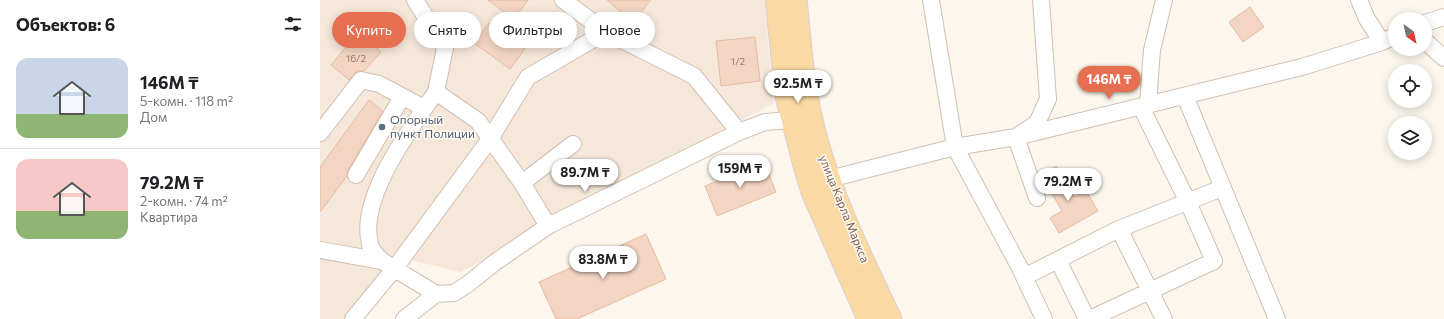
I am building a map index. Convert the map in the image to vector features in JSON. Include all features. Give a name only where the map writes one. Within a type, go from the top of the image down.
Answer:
[{"type":"main road","name":"улица Карла Маркса","points":[[776,0],[786,96],[791,120],[812,192],[868,319]]},
{"type":"main road","name":"улица Карла Маркса","points":[[796,0],[811,115],[829,179],[850,233],[891,319]]},
{"type":"street","points":[[415,0],[445,48],[436,92],[424,108],[386,169],[367,222],[370,246],[388,265],[436,294],[454,293],[494,263],[548,226],[738,132],[765,122],[791,120],[811,115]]},
{"type":"street","points":[[563,0],[585,16]]},
{"type":"street","points":[[931,0],[955,147],[1024,277],[1044,319]]},
{"type":"street","points":[[1016,137],[1037,124],[1048,99],[1041,0]]},
{"type":"street","points":[[1090,319],[1214,261],[1145,106],[1152,50],[1164,0]]},
{"type":"street","points":[[1359,0],[1368,19],[1388,38]]},
{"type":"street","points":[[1432,21],[1444,17]]},
{"type":"street","points":[[829,179],[955,147],[1016,137],[1302,67],[1388,39]]},
{"type":"street","points":[[353,319],[388,265],[490,139],[528,77],[585,44]]},
{"type":"street","points":[[1432,47],[1444,58]]},
{"type":"street","points":[[638,48],[694,76],[738,132]]},
{"type":"street","points":[[320,133],[361,80],[378,84],[424,108]]},
{"type":"street","points":[[436,92],[478,121],[522,183],[548,226]]},
{"type":"street","points":[[1185,96],[1277,319]]},
{"type":"street","points":[[356,176],[402,97]]},
{"type":"street","points":[[1016,137],[1037,198]]},
{"type":"street","points":[[522,183],[573,144]]},
{"type":"street","points":[[1024,277],[1119,229],[1222,188]]},
{"type":"street","points":[[1119,229],[1164,319]]},
{"type":"street","points":[[320,250],[388,265]]},
{"type":"street","points":[[1058,260],[1087,319]]},
{"type":"street","points":[[404,319],[436,294]]},
{"type":"shaded area","points":[[320,0],[764,0],[774,103],[461,272],[394,256],[345,319],[320,319]]},
{"type":"building","points":[[488,0],[528,0],[519,12],[504,12]]},
{"type":"building","points":[[607,0],[651,0],[641,12],[621,12]]},
{"type":"building","points":[[1250,7],[1264,27],[1243,42],[1229,22]]},
{"type":"building","points":[[489,23],[489,48],[525,49],[510,69],[481,48],[481,34]]},
{"type":"building","points":[[755,37],[760,81],[721,86],[716,41]]},
{"type":"building","points":[[345,48],[376,48],[381,52],[364,71],[357,71],[349,80],[331,65]]},
{"type":"building","points":[[369,100],[383,111],[348,170],[347,176],[320,212],[320,167]]},
{"type":"building","points":[[764,162],[776,192],[717,216],[705,186]]},
{"type":"building","points":[[1056,166],[1074,197],[1086,191],[1098,211],[1059,233],[1050,218],[1062,211],[1041,175]]},
{"type":"building","points":[[646,234],[666,279],[577,319],[556,319],[539,282]]},
{"type":"place","name":"Опорный пункт Полиции","points":[[382,127]]}]
